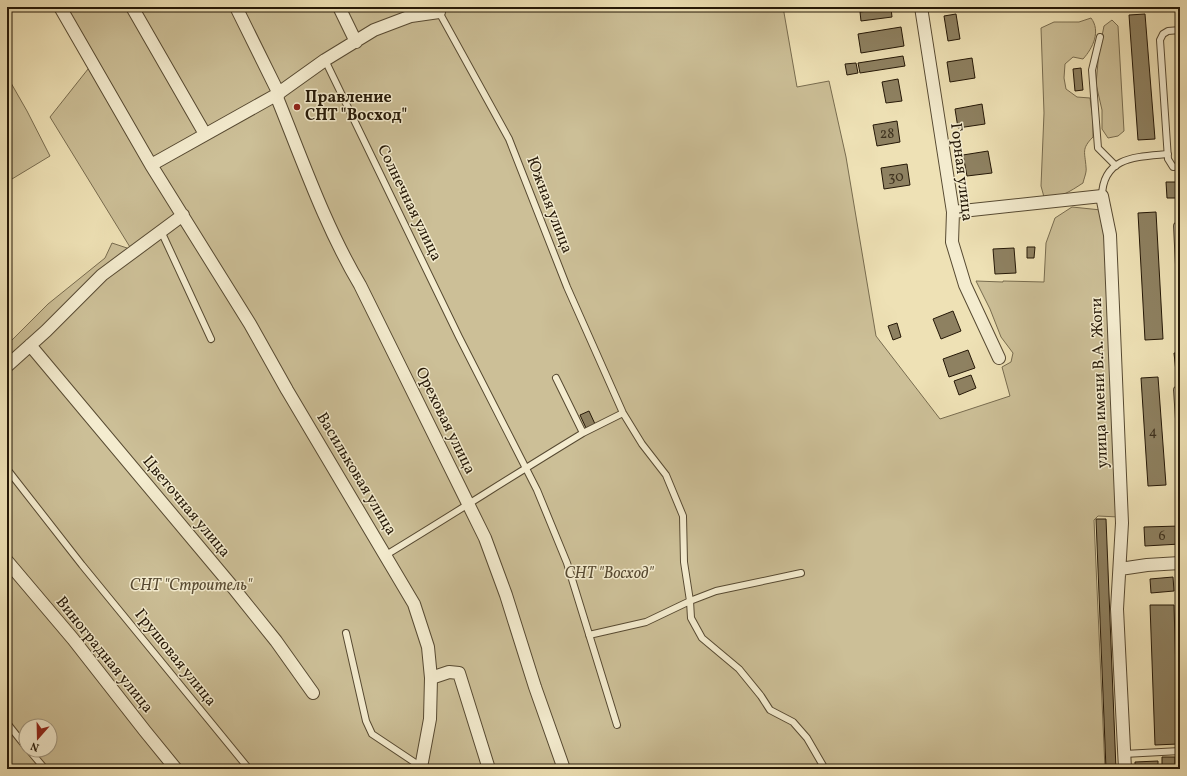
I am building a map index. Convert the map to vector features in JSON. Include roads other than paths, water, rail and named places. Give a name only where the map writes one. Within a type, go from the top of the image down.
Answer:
[{"type":"street","name":"Васильковая улица","points":[[60,7],[151,165],[250,324],[287,390],[414,604],[428,647],[431,678],[430,718],[420,768]]},
{"type":"street","points":[[132,7],[205,134]]},
{"type":"street","name":"Ореховая улица","points":[[236,7],[278,95],[314,190],[345,259],[360,285],[485,538],[506,595],[564,769]]},
{"type":"street","points":[[339,7],[356,42]]},
{"type":"street","name":"Горная улица","points":[[921,7],[953,212],[952,242],[965,285],[1000,358]]},
{"type":"street","points":[[151,165],[278,95],[325,60],[374,30],[410,16],[438,9]]},
{"type":"street","points":[[953,212],[1102,196]]},
{"type":"street","name":"улица имени В.А. Жоги","points":[[1102,196],[1110,242],[1122,523],[1117,609],[1125,769]]},
{"type":"street","points":[[7,366],[46,331],[102,275],[183,215]]},
{"type":"street","name":"Цветочная улица","points":[[30,345],[226,579],[276,641],[313,693]]},
{"type":"street","name":"Виноградная улица","points":[[7,561],[73,639],[145,732],[176,769]]},
{"type":"street","points":[[1120,569],[1147,565],[1180,563]]},
{"type":"street","points":[[431,678],[449,672],[459,673],[489,769]]},
{"type":"lane","name":"Южная улица","points":[[438,9],[509,139],[567,287],[623,413],[642,444],[666,475],[683,516],[684,562],[692,618],[702,638],[739,669],[761,696],[770,710],[793,722],[807,738],[825,769]]},
{"type":"lane","points":[[1180,30],[1168,31],[1163,34],[1160,40],[1168,159],[1173,167],[1180,166]]},
{"type":"lane","points":[[1100,37],[1092,70],[1098,148],[1116,166]]},
{"type":"lane","name":"Солнечная улица","points":[[325,60],[459,337],[537,490],[567,563],[617,725]]},
{"type":"lane","points":[[1102,196],[1102,186],[1105,178],[1110,170],[1124,160],[1168,154]]},
{"type":"lane","points":[[1180,226],[1177,226],[1180,284]]},
{"type":"lane","points":[[161,231],[210,339]]},
{"type":"lane","points":[[556,378],[583,432]]},
{"type":"lane","points":[[1180,390],[1177,390],[1180,434]]},
{"type":"lane","points":[[386,556],[583,432],[623,413]]},
{"type":"lane","name":"Грушовая улица","points":[[7,469],[82,565],[249,769]]},
{"type":"lane","points":[[589,635],[646,622],[690,601],[716,591],[801,573]]},
{"type":"lane","points":[[346,633],[366,721],[372,734],[420,768]]},
{"type":"lane","points":[[7,723],[18,737]]},
{"type":"lane","points":[[1124,754],[1180,751]]},
{"type":"lane","points":[[36,758],[45,769]]},
{"type":"place","name":"Правление СНТ \"Восход\"","points":[[297,107]]},
{"type":"park label","name":"СНТ \"Восход\"","points":[[609,574]]},
{"type":"park label","name":"СНТ \"Строитель\"","points":[[191,586]]}]
